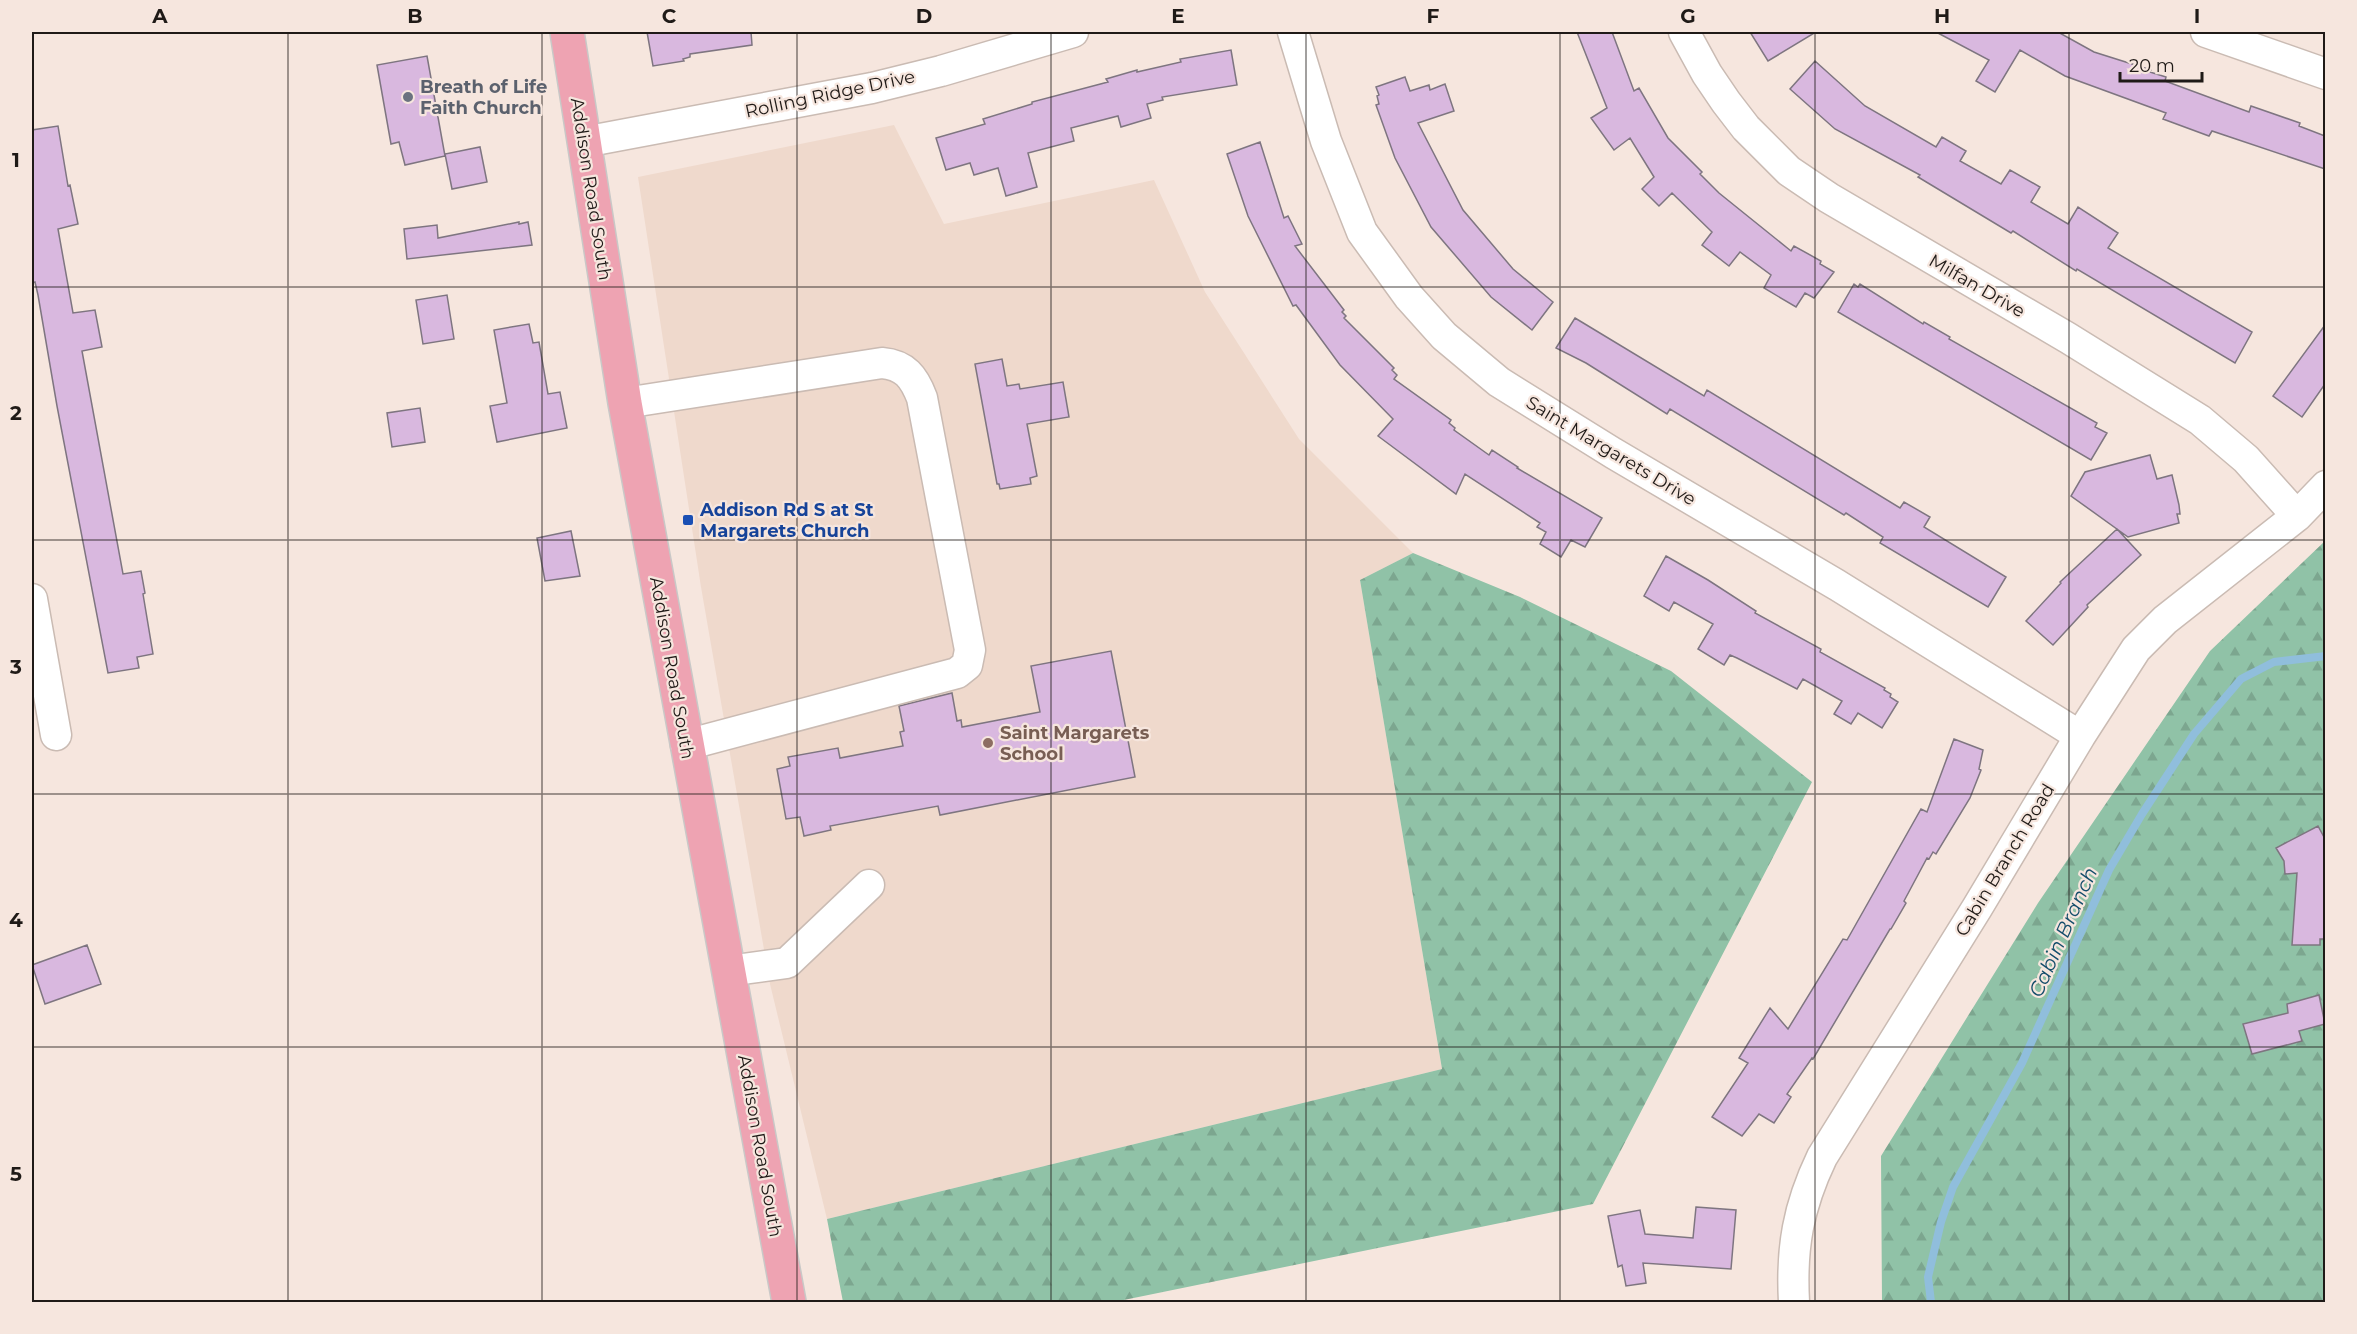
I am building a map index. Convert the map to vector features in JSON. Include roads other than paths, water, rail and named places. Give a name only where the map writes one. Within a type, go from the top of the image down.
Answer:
[{"type":"main road","name":"Addison Road South","points":[[567,32],[625,403],[789,1302]]},
{"type":"street","name":"Rolling Ridge Drive","points":[[584,142],[872,88],[941,71],[1073,32]]},
{"type":"street","name":"Saint Margarets Drive","points":[[1293,32],[1326,141],[1362,232],[1409,297],[1444,336],[1508,388],[1613,453],[1847,591],[2080,736]]},
{"type":"street","name":"Milfan Drive","points":[[1684,32],[1707,74],[1726,102],[1746,128],[1789,171],[1829,198],[2068,338],[2200,420],[2246,459],[2297,516]]},
{"type":"street","points":[[2206,32],[2325,74]]},
{"type":"street","points":[[625,403],[882,363],[894,364],[902,368],[909,372],[916,382],[922,398],[959,587],[970,650],[967,665],[957,673],[686,745]]},
{"type":"street","name":"Cabin Branch Road","points":[[1794,1302],[1792,1274],[1798,1223],[1809,1184],[1822,1157],[1972,917],[2080,736],[2136,649],[2165,620],[2297,516],[2325,486]]},
{"type":"street","points":[[32,599],[56,735]]},
{"type":"street","points":[[728,971],[787,963],[869,885]]},
{"type":"waterway","name":"Cabin Branch","points":[[1931,1302],[1928,1277],[1941,1222],[1953,1187],[2022,1063],[2109,870],[2142,814],[2194,734],[2241,679],[2274,662],[2326,656]]},
{"type":"place","name":"Breath of Life Faith Church","points":[[408,97]]},
{"type":"place","name":"Addison Rd S at St Margarets Church","points":[[688,520]]},
{"type":"place","name":"Saint Margarets School","points":[[988,743]]}]
